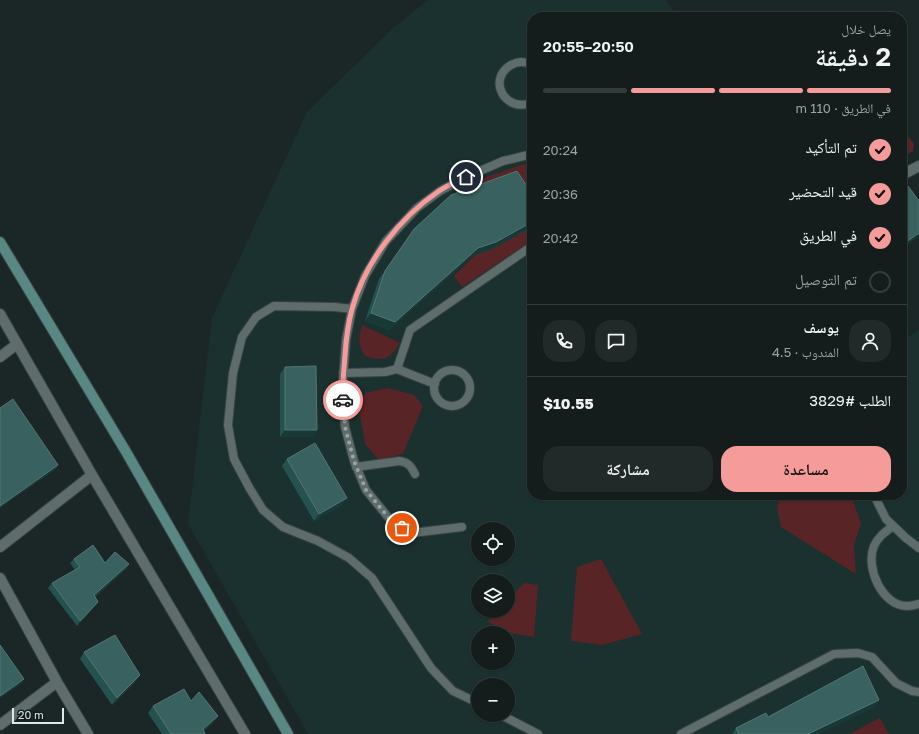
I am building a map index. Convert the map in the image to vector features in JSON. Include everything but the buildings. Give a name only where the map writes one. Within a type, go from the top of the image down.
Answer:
[{"type":"street","points":[[907,172],[919,166]]},
{"type":"street","points":[[0,242],[125,450],[288,734]]},
{"type":"street","points":[[0,314],[92,475],[245,734]]},
{"type":"street","points":[[0,357],[17,344]]},
{"type":"street","points":[[0,548],[92,475]]},
{"type":"street","points":[[0,578],[57,682],[88,734]]},
{"type":"street","points":[[0,725],[57,682]]},
{"type":"lane","points":[[527,64],[521,62],[507,68],[502,74],[500,88],[506,100],[512,104],[519,106],[527,105]]},
{"type":"lane","points":[[462,526],[412,533],[392,522],[366,490],[354,461],[345,427],[342,392],[346,340],[352,309],[365,276],[386,241],[417,208],[440,190],[466,177],[503,161],[527,155]]},
{"type":"lane","points":[[397,369],[410,330],[527,249]]},
{"type":"lane","points":[[352,309],[335,307],[274,306],[256,318],[242,337],[233,373],[228,425],[234,459],[263,510],[282,527],[318,541],[349,558],[372,578],[431,668],[453,691],[471,700]]},
{"type":"lane","points":[[343,373],[385,372],[397,369],[435,384]]},
{"type":"lane","points":[[451,370],[457,370],[466,376],[469,381],[469,393],[467,398],[462,403],[451,406],[440,401],[436,396],[434,390],[435,384],[440,374],[451,370]]},
{"type":"lane","points":[[356,467],[399,461],[406,462],[410,465],[415,474]]},
{"type":"lane","points":[[876,500],[886,519],[919,548]]},
{"type":"lane","points":[[893,526],[880,536],[874,545],[872,553],[874,577],[886,596],[898,604],[906,606],[919,604]]},
{"type":"lane","points":[[681,734],[834,654],[858,653],[872,657],[896,683],[912,691],[919,692]]},
{"type":"lane","points":[[515,722],[538,734]]},
{"type":"shaded area","points":[[428,0],[666,0],[674,12],[527,12],[527,500],[907,500],[907,338],[919,330],[919,734],[308,734],[188,524],[212,318],[307,112],[392,29]]},
{"type":"shaded area","points":[[907,135],[914,144],[913,151],[907,154]]},
{"type":"shaded area","points":[[527,164],[527,211],[443,204],[472,182],[521,165]]},
{"type":"shaded area","points":[[527,230],[527,243],[462,287],[454,276],[475,255],[490,250]]},
{"type":"shaded area","points":[[362,325],[400,343],[393,353],[386,358],[377,359],[365,356],[359,341]]},
{"type":"shaded area","points":[[388,388],[414,395],[423,406],[403,454],[379,460],[365,444],[359,409],[365,393]]},
{"type":"shaded area","points":[[779,500],[853,500],[861,523],[854,545],[856,574],[781,527],[777,508]]},
{"type":"shaded area","points":[[601,559],[642,634],[602,645],[571,641],[577,567]]},
{"type":"shaded area","points":[[524,583],[538,585],[534,637],[515,634],[515,626],[495,626],[488,621],[491,618],[515,618],[515,593]]},
{"type":"shaded area","points":[[880,718],[889,734],[849,734]]},
{"type":"way so far","points":[[343,400],[345,427],[354,461],[366,490],[392,522],[402,528]]},
{"type":"route","points":[[343,400],[342,392],[346,340],[352,309],[365,276],[386,241],[417,208],[440,190],[466,177]]}]
